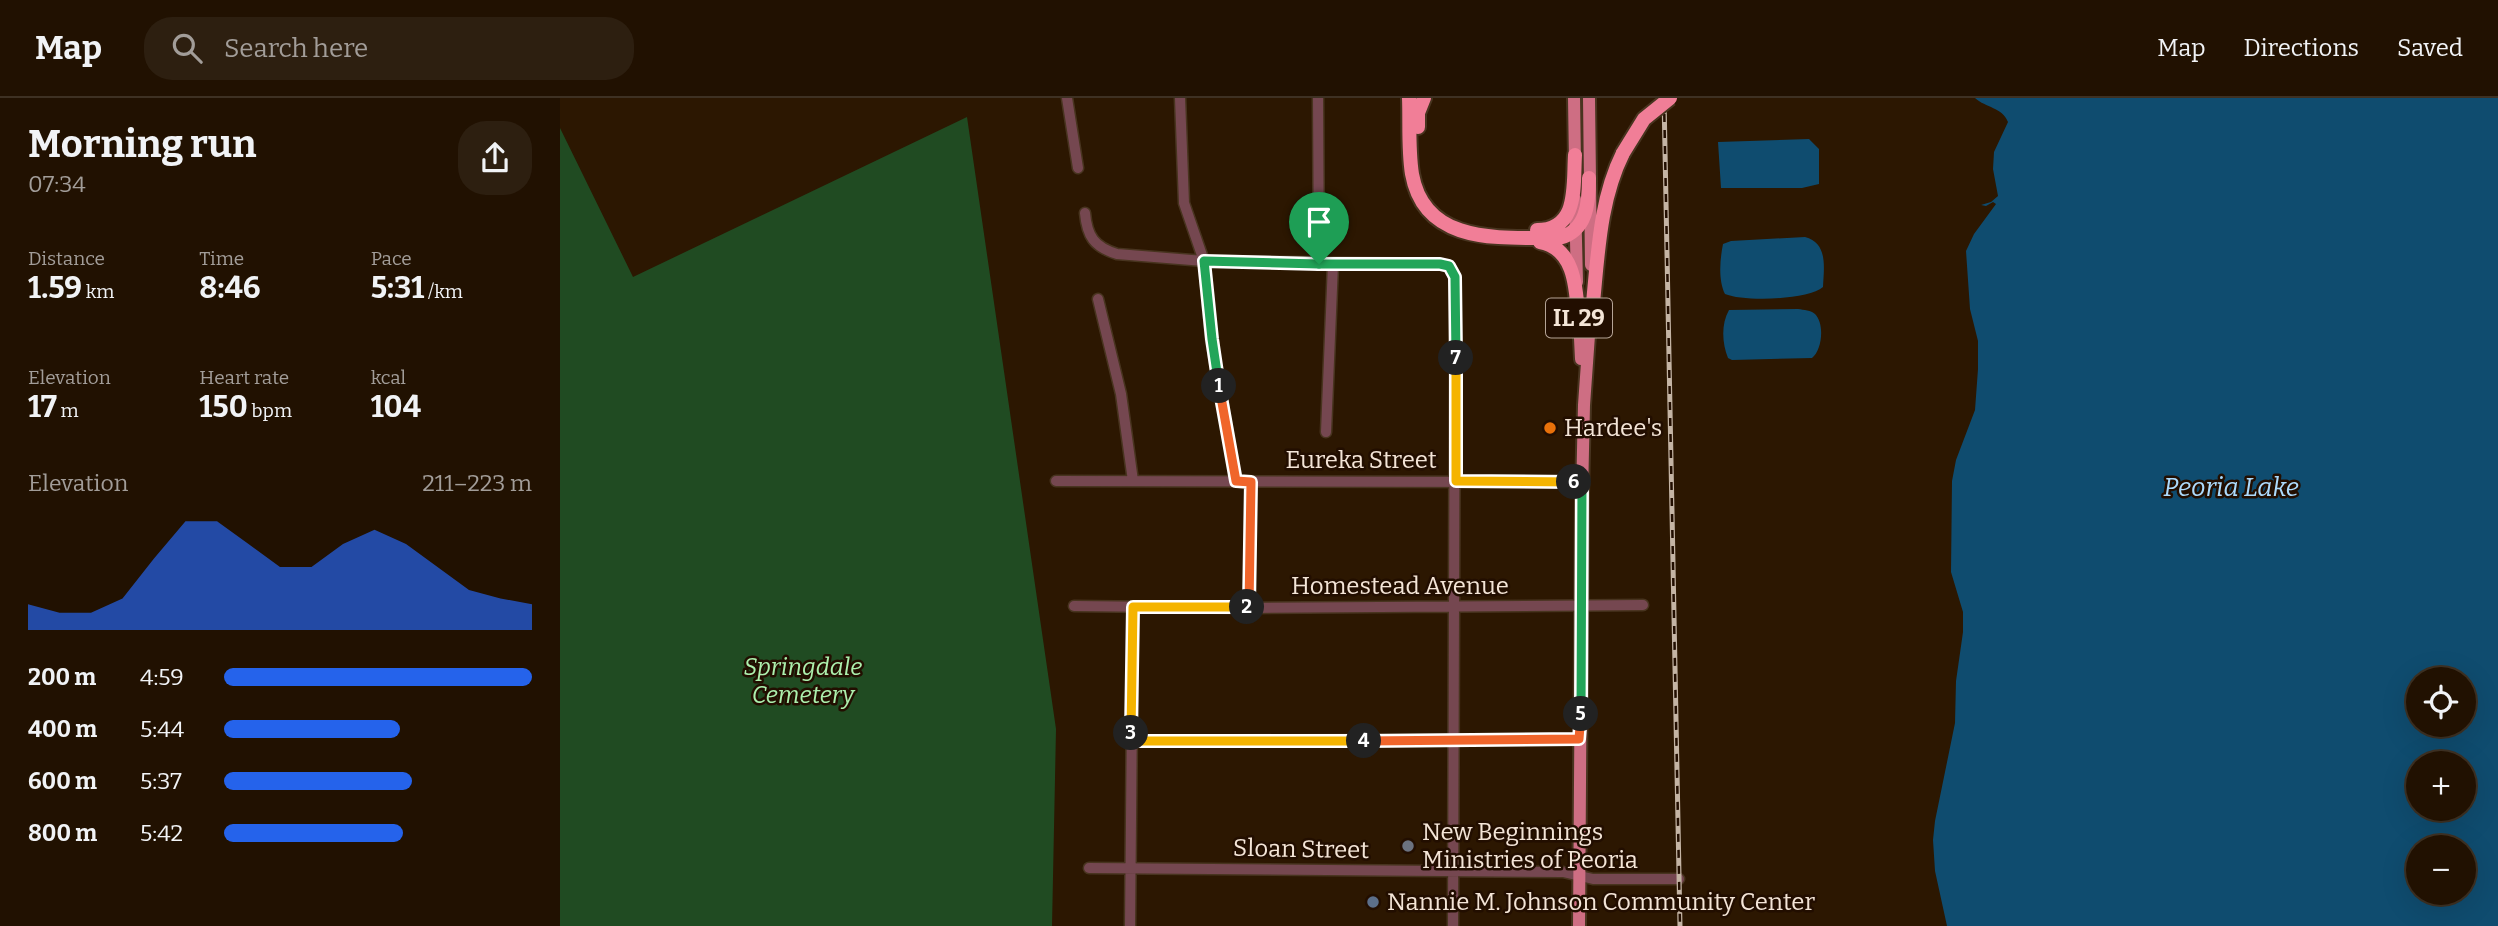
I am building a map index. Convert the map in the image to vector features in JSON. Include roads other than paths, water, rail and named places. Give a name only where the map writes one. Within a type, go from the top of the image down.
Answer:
[{"type":"highway","points":[[1409,98],[1412,173],[1423,201],[1437,218],[1454,230],[1475,236],[1559,238],[1576,230],[1588,205],[1589,178]]},
{"type":"highway","points":[[1424,98],[1418,113],[1420,174],[1435,205],[1460,224],[1502,230],[1546,230],[1558,226],[1570,206],[1575,155]]},
{"type":"highway","points":[[1584,327],[1606,204],[1615,170],[1644,119],[1670,98]]},
{"type":"highway","points":[[1486,236],[1539,242],[1558,248],[1572,274],[1584,327]]},
{"type":"main road","name":"IL 29","points":[[1574,98],[1576,230],[1584,327],[1579,926]]},
{"type":"main road","name":"IL 29","points":[[1584,327],[1592,275],[1589,98]]},
{"type":"street","points":[[1067,98],[1078,168]]},
{"type":"street","points":[[1180,98],[1184,203],[1204,261],[1212,339],[1236,481]]},
{"type":"street","points":[[1318,98],[1319,264]]},
{"type":"street","points":[[1085,213],[1087,229],[1093,241],[1104,250],[1116,254],[1204,261],[1440,264],[1449,266],[1455,277],[1453,926]]},
{"type":"street","points":[[1326,432],[1333,264]]},
{"type":"street","points":[[1098,299],[1119,386],[1133,481]]},
{"type":"street","name":"Eureka Street","points":[[1056,481],[1582,482]]},
{"type":"street","points":[[1249,607],[1251,482]]},
{"type":"street","name":"Homestead Avenue","points":[[1074,606],[1643,605]]},
{"type":"street","points":[[1130,926],[1133,607]]},
{"type":"street","points":[[1131,741],[1579,739]]},
{"type":"street","name":"Sloan Street","points":[[1089,868],[1563,872],[1593,879],[1679,880]]},
{"type":"water","name":"Peoria Lake","points":[[1975,98],[2498,98],[2498,926],[1947,926],[1935,871],[1933,840],[1955,723],[1956,681],[1963,632],[1963,612],[1951,572],[1952,481],[1956,460],[1975,410],[1978,369],[1978,341],[1970,309],[1966,251],[1974,234],[1996,204],[1993,202],[1986,206],[1981,205],[1998,196],[1993,169],[1994,152],[2008,122],[1998,110]]},
{"type":"water","points":[[1809,139],[1819,149],[1819,184],[1802,188],[1721,188],[1718,142]]},
{"type":"water","points":[[1805,237],[1821,250],[1824,264],[1823,287],[1804,295],[1776,298],[1746,298],[1725,294],[1720,276],[1723,244],[1731,241]]},
{"type":"water","points":[[1798,309],[1813,313],[1820,324],[1820,343],[1812,358],[1728,358],[1723,334],[1729,310]]},
{"type":"railway","points":[[1664,98],[1680,926]]},
{"type":"place","name":"Hardee's","points":[[1550,428]]},
{"type":"place","name":"New Beginnings Ministries of Peoria","points":[[1408,846]]},
{"type":"place","name":"Nannie M. Johnson Community Center","points":[[1373,902]]},
{"type":"park label","name":"Springdale Cemetery","points":[[803,681]]}]
